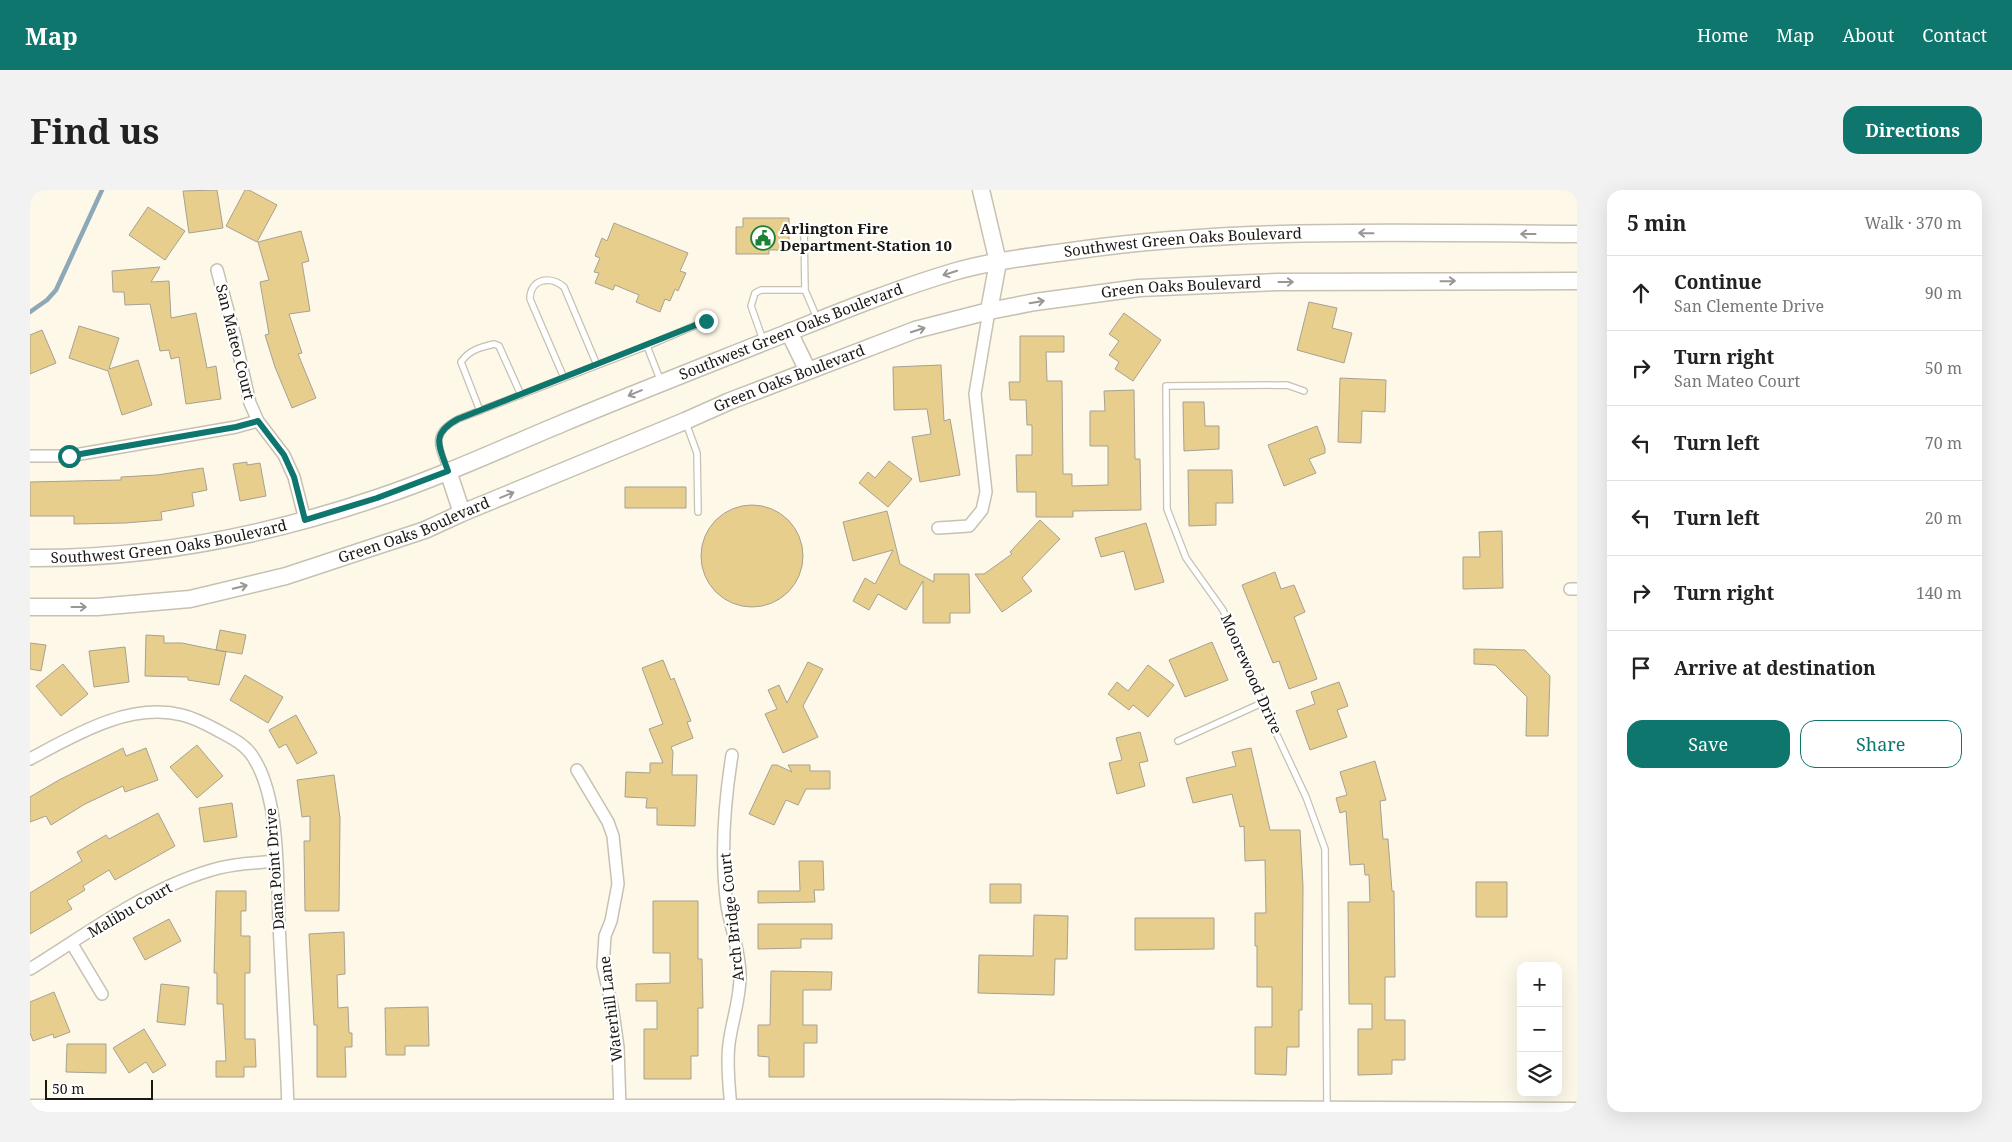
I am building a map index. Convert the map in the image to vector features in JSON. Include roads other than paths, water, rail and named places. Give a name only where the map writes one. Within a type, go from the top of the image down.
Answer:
[{"type":"main road","points":[[981,190],[998,262],[989,311]]},
{"type":"main road","name":"Southwest Green Oaks Boulevard","points":[[30,558],[137,554],[249,534],[305,520],[377,498],[448,471],[661,382],[847,308],[956,271],[998,262],[1131,243],[1182,238],[1330,233],[1577,234]]},
{"type":"main road","name":"Green Oaks Boulevard","points":[[30,607],[97,607],[190,599],[286,576],[425,530],[686,421],[730,400],[915,330],[989,311],[1035,302],[1139,288],[1277,282],[1577,281]]},
{"type":"main road","points":[[789,332],[808,371]]},
{"type":"main road","points":[[448,471],[462,513]]},
{"type":"main road","points":[[30,1108],[1577,1111]]},
{"type":"street","name":"San Mateo Court","points":[[217,270],[250,403],[258,421],[284,455],[294,477],[305,520]]},
{"type":"street","points":[[938,528],[969,526],[982,510],[986,492],[975,394],[989,311]]},
{"type":"street","points":[[30,456],[69,456],[236,427],[258,421]]},
{"type":"street","name":"Dana Point Drive","points":[[30,760],[75,735],[132,713],[182,714],[199,720],[237,741],[253,756],[263,779],[272,809],[299,1110]]},
{"type":"street","name":"Arch Bridge Court","points":[[731,1110],[729,1047],[739,994],[740,972],[728,907],[725,878],[725,800],[732,755]]},
{"type":"street","name":"Waterhill Lane","points":[[577,770],[608,822],[614,836],[618,884],[611,921],[605,936],[603,966],[614,1012],[618,1047],[620,1109]]},
{"type":"street","name":"Malibu Court","points":[[30,970],[146,897],[183,880],[221,868],[276,861]]},
{"type":"street","name":"Malibu Court","points":[[72,944],[102,994]]},
{"type":"lane","points":[[804,227],[805,290],[818,320]]},
{"type":"lane","points":[[564,378],[530,299],[530,292],[536,284],[547,279],[557,280],[564,287],[597,365]]},
{"type":"lane","points":[[764,342],[751,306],[755,293],[761,290],[805,290]]},
{"type":"lane","points":[[448,471],[440,449],[439,437],[444,427],[706,321]]},
{"type":"lane","points":[[480,411],[461,362],[465,356],[477,348],[494,344],[498,346],[521,395]]},
{"type":"lane","points":[[647,346],[661,382]]},
{"type":"lane","name":"Moorewood Drive","points":[[1304,391],[1287,385],[1166,386],[1167,509],[1186,558],[1223,610],[1262,702],[1306,797],[1325,849],[1326,1110]]},
{"type":"lane","points":[[686,421],[697,453],[698,512]]},
{"type":"lane","points":[[1178,741],[1262,702]]},
{"type":"waterway","points":[[30,312],[47,300],[56,290],[102,190]]},
{"type":"place","name":"Arlington Fire Department-Station 10","points":[[763,238]]}]
